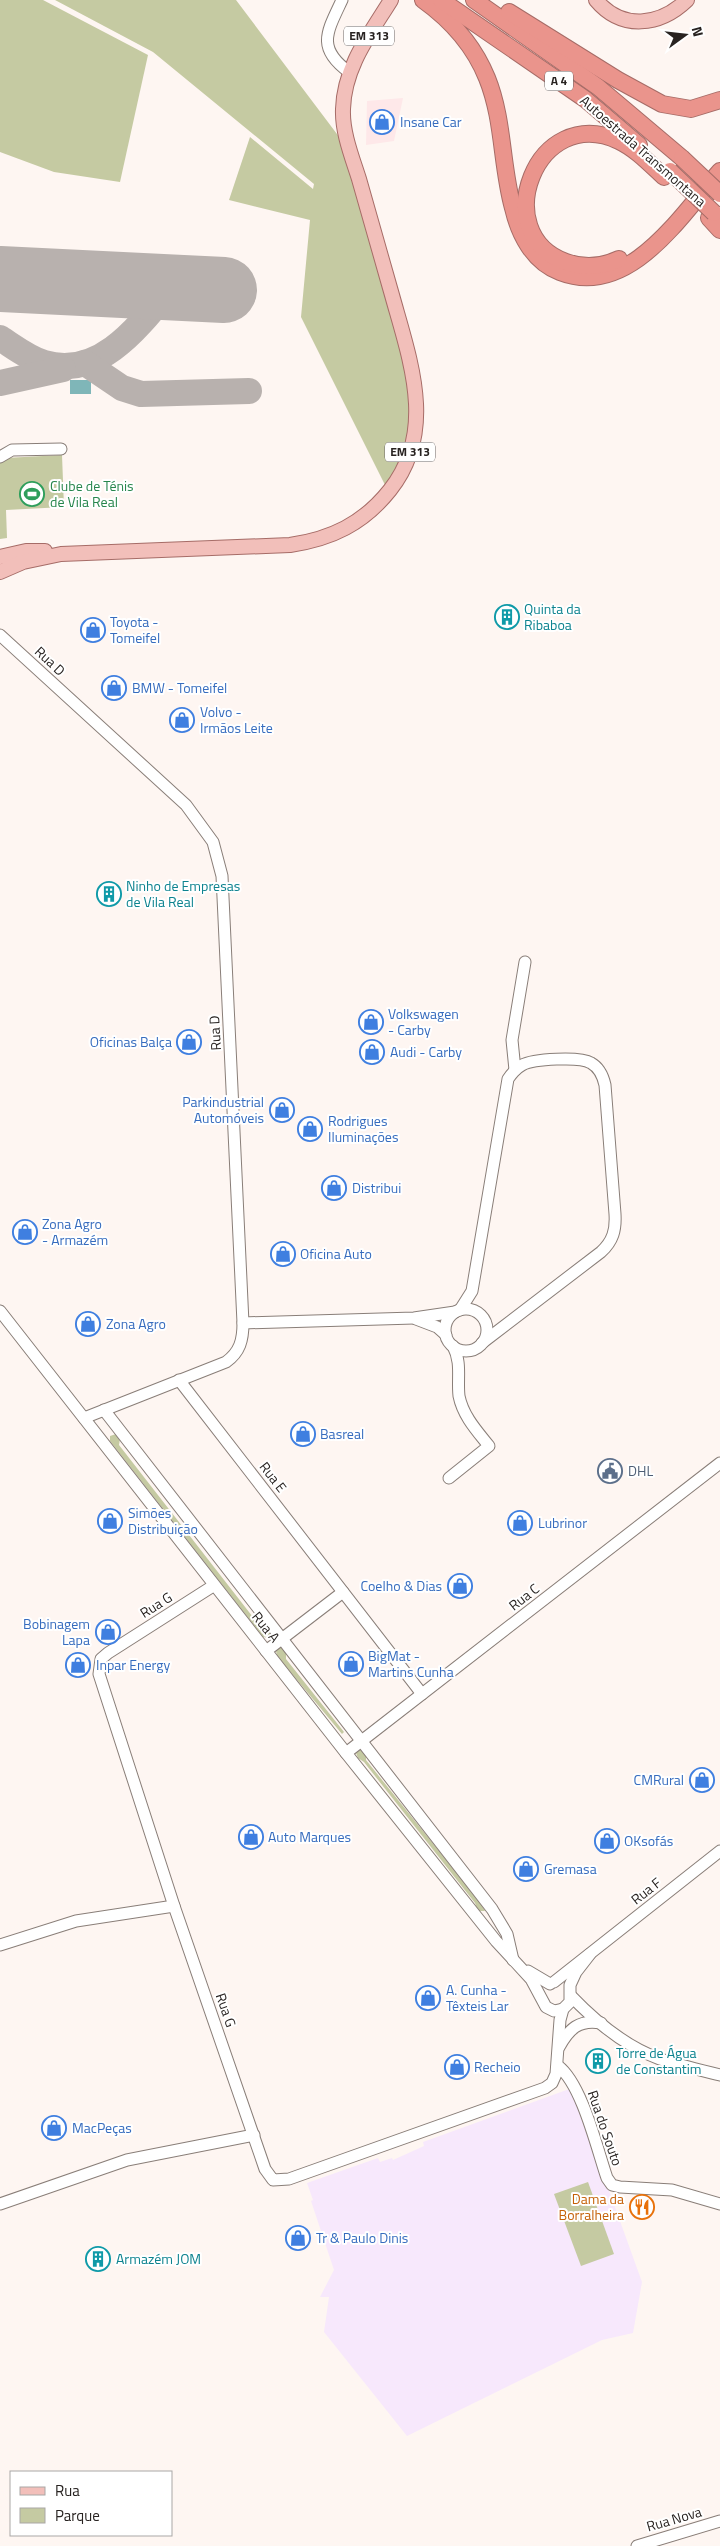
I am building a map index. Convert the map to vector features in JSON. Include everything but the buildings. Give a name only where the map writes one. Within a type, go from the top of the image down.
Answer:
[{"type":"highway","points":[[423,0],[458,31],[481,66],[497,111],[509,190],[520,230],[535,254],[556,271],[572,276],[589,278],[607,275],[631,264],[652,248],[720,171]]},
{"type":"highway","name":"Autoestrada Transmontana","points":[[441,0],[585,99],[716,220]]},
{"type":"highway","name":"Autoestrada Transmontana","points":[[474,0],[598,87],[682,158],[720,194]]},
{"type":"highway","points":[[490,0],[656,102],[691,109],[720,100]]},
{"type":"highway","points":[[667,174],[618,141],[596,135],[571,138],[551,149],[533,170],[526,196],[529,221],[538,241],[550,253],[562,261],[584,266],[616,260],[648,238],[720,157]]},
{"type":"main road","name":"EM 313","points":[[0,557],[26,551],[61,554],[280,546],[311,542],[326,538],[356,523],[369,513],[396,482],[411,451],[415,434],[417,392],[345,127],[343,98],[357,55],[391,0]]},
{"type":"main road","points":[[596,0],[616,17],[636,22],[663,18],[687,0]]},
{"type":"main road","name":"EM 313","points":[[0,572],[23,562],[61,554]]},
{"type":"street","points":[[342,0],[328,31],[327,45],[333,60],[350,72]]},
{"type":"street","points":[[0,457],[12,450],[61,449]]},
{"type":"street","name":"Rua D","points":[[0,635],[181,800],[203,827],[216,850],[222,876],[243,1323],[241,1344],[231,1358],[84,1418]]},
{"type":"street","points":[[515,1070],[511,1044],[525,962]]},
{"type":"street","points":[[446,1335],[447,1322],[458,1311],[472,1291],[508,1080],[515,1070],[528,1062],[578,1059],[590,1062],[600,1071],[606,1091],[615,1224],[612,1238],[604,1248],[472,1350],[460,1371]]},
{"type":"street","points":[[472,1291],[487,1332],[482,1343]]},
{"type":"street","name":"Rua A","points":[[0,1311],[213,1586],[513,1959]]},
{"type":"street","points":[[243,1323],[414,1318],[458,1311],[506,1325]]},
{"type":"street","points":[[414,1318],[433,1325],[446,1335],[453,1346],[460,1371],[459,1391],[462,1408],[470,1423],[489,1446],[449,1478]]},
{"type":"street","points":[[453,1346],[459,1350],[472,1350]]},
{"type":"street","name":"Rua E","points":[[179,1380],[422,1694]]},
{"type":"street","points":[[104,1410],[492,1909],[507,1934],[513,1959],[534,1983],[554,2022],[558,2049]]},
{"type":"street","name":"Rua C","points":[[346,1753],[720,1463]]},
{"type":"street","name":"Rua G","points":[[213,1586],[108,1653],[102,1660],[99,1669],[102,1686],[174,1906],[269,2176],[278,2181],[289,2179],[545,2088],[555,2080],[558,2066],[558,2049]]},
{"type":"street","points":[[266,1651],[343,1592]]},
{"type":"street","name":"Rua F","points":[[590,1954],[720,1851]]},
{"type":"street","points":[[0,1944],[76,1921],[174,1906]]},
{"type":"street","points":[[590,1954],[544,1990],[544,2002],[554,2011],[564,2009],[601,2023]]},
{"type":"street","points":[[558,2049],[560,2020],[576,1972],[590,1954]]},
{"type":"street","points":[[513,1959],[534,1975],[552,1983],[563,1984],[601,2023],[650,2055],[720,2074]]},
{"type":"street","points":[[558,2049],[574,2026],[588,2022],[601,2023]]},
{"type":"street","name":"Rua do Souto","points":[[558,2066],[569,2076],[577,2091],[607,2178],[612,2185],[625,2188],[672,2190],[720,2204]]},
{"type":"street","points":[[0,2204],[127,2160],[254,2134]]},
{"type":"street","name":"Rua Nova","points":[[637,2546],[720,2521]]},
{"type":"shaded area","points":[[403,98],[394,141],[366,145],[367,101]]},
{"type":"shaded area","points":[[572,2088],[642,2282],[633,2333],[602,2340],[407,2436],[324,2332],[329,2297],[320,2297],[334,2270],[311,2201],[313,2200],[307,2183],[378,2158],[380,2162],[392,2158],[393,2160],[424,2146],[423,2142]]},
{"type":"green space","points":[[0,0],[43,0],[148,55],[120,182],[54,172],[0,152]]},
{"type":"green space","points":[[55,0],[236,0],[343,142],[404,357],[411,400],[407,441],[400,461],[386,487],[301,317],[310,220],[229,200],[250,137],[313,189],[314,184],[153,52]]},
{"type":"green space","name":"Clube de Ténis de Vila Real","points":[[62,455],[64,507],[6,510],[7,538],[0,539],[0,462],[5,458]]},
{"type":"green space","points":[[116,1434],[120,1439],[119,1445],[263,1630],[267,1629],[272,1632],[270,1638],[263,1637],[110,1441],[110,1436]]},
{"type":"green space","points":[[279,1647],[282,1647],[286,1652],[286,1659],[344,1732],[342,1734],[277,1656],[276,1651]]},
{"type":"green space","points":[[361,1749],[366,1754],[366,1760],[480,1902],[485,1911],[478,1911],[475,1903],[364,1762],[358,1758],[356,1753]]},
{"type":"green space","points":[[588,2182],[614,2254],[581,2266],[554,2194]]},
{"type":"water","points":[[70,380],[91,380],[91,394],[70,394]]},
{"type":"taxiway","points":[[0,338],[44,363],[64,366],[83,364],[117,346],[146,317],[171,287]]},
{"type":"taxiway","points":[[85,363],[122,388],[141,394],[249,391]]},
{"type":"taxiway","points":[[0,383],[63,369]]},
{"type":"runway","points":[[0,279],[224,290]]},
{"type":"place","name":"Insane Car","points":[[382,122]]},
{"type":"place","name":"Clube de Ténis de Vila Real","points":[[32,494]]},
{"type":"place","name":"Quinta da Ribaboa","points":[[507,617]]},
{"type":"place","name":"Toyota - Tomeifel","points":[[93,630]]},
{"type":"place","name":"BMW - Tomeifel","points":[[114,688]]},
{"type":"place","name":"Volvo - Irmãos Leite","points":[[182,720]]},
{"type":"place","name":"Ninho de Empresas de Vila Real","points":[[109,894]]},
{"type":"place","name":"Volkswagen - Carby","points":[[371,1022]]},
{"type":"place","name":"Oficinas Balça","points":[[189,1042]]},
{"type":"place","name":"Audi - Carby","points":[[372,1052]]},
{"type":"place","name":"Parkindustrial Automóveis","points":[[282,1110]]},
{"type":"place","name":"Rodrigues Iluminações","points":[[310,1129]]},
{"type":"place","name":"Distribui","points":[[334,1188]]},
{"type":"place","name":"Zona Agro - Armazém","points":[[25,1232]]},
{"type":"place","name":"Oficina Auto","points":[[283,1254]]},
{"type":"place","name":"Zona Agro","points":[[88,1324]]},
{"type":"place","name":"Basreal","points":[[303,1434]]},
{"type":"place","name":"DHL","points":[[610,1471]]},
{"type":"place","name":"Simões Distribuição","points":[[110,1521]]},
{"type":"place","name":"Lubrinor","points":[[520,1523]]},
{"type":"place","name":"Coelho & Dias","points":[[460,1586]]},
{"type":"place","name":"Bobinagem Lapa","points":[[108,1632]]},
{"type":"place","name":"BigMat - Martins Cunha","points":[[351,1664]]},
{"type":"place","name":"Inpar Energy","points":[[78,1665]]},
{"type":"place","name":"CMRural","points":[[702,1780]]},
{"type":"place","name":"Auto Marques","points":[[251,1837]]},
{"type":"place","name":"OKsofás","points":[[607,1841]]},
{"type":"place","name":"Gremasa","points":[[526,1869]]},
{"type":"place","name":"A. Cunha - Têxteis Lar","points":[[428,1998]]},
{"type":"place","name":"Torre de Água de Constantim","points":[[598,2061]]},
{"type":"place","name":"Recheio","points":[[457,2067]]},
{"type":"place","name":"MacPeças","points":[[54,2128]]},
{"type":"place","name":"Dama da Borralheira","points":[[642,2207]]},
{"type":"place","name":"Tr & Paulo Dinis","points":[[298,2238]]},
{"type":"place","name":"Armazém JOM","points":[[98,2259]]}]
